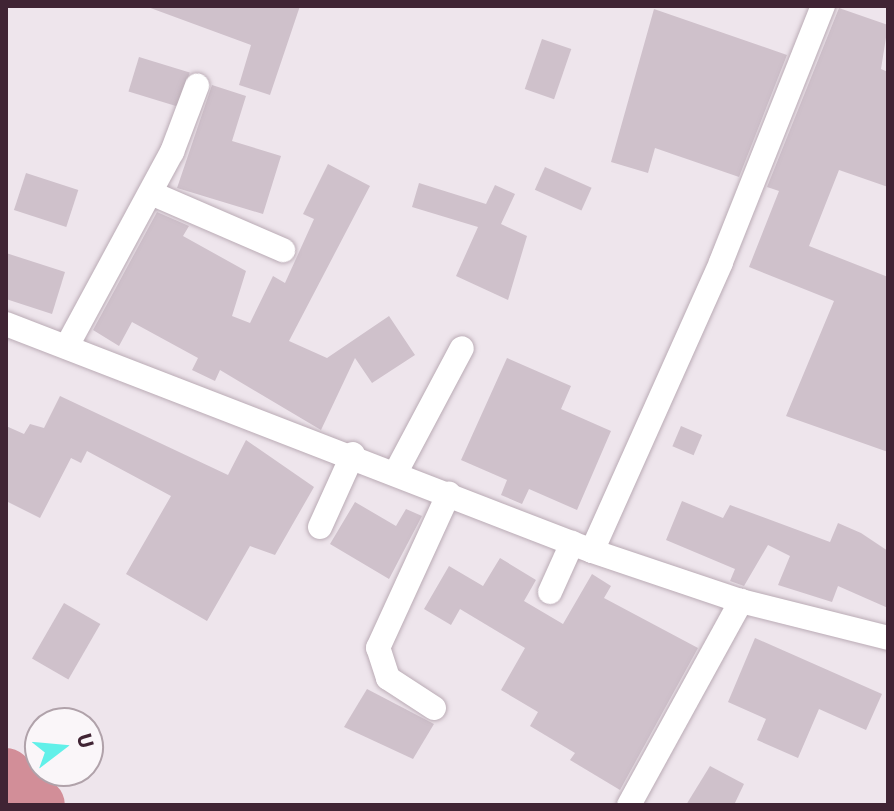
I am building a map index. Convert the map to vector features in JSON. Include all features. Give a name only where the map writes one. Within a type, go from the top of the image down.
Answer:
[{"type":"street","points":[[550,592],[582,547],[721,262],[823,6]]},
{"type":"street","points":[[67,346],[151,193],[197,86]]},
{"type":"street","points":[[151,193],[283,250]]},
{"type":"street","points":[[6,324],[353,454],[582,547],[741,601],[888,638]]},
{"type":"street","points":[[396,472],[462,348]]},
{"type":"street","points":[[320,527],[353,454]]},
{"type":"street","points":[[434,708],[388,678],[378,648],[449,493]]},
{"type":"street","points":[[629,805],[741,601]]},
{"type":"building","points":[[145,6],[300,6],[270,95],[239,85],[251,45]]},
{"type":"building","points":[[839,8],[888,25],[881,69],[888,72],[888,187],[839,170],[809,246],[888,277],[888,452],[786,416],[834,301],[749,267],[779,191],[767,187]]},
{"type":"building","points":[[654,9],[787,55],[739,177],[655,148],[648,173],[611,162]]},
{"type":"building","points":[[542,39],[571,49],[554,99],[525,89]]},
{"type":"building","points":[[139,57],[190,72],[179,107],[128,91]]},
{"type":"building","points":[[212,85],[246,96],[232,141],[281,156],[263,214],[177,188]]},
{"type":"building","points":[[328,164],[370,186],[289,341],[327,358],[389,316],[415,355],[372,383],[355,358],[321,430],[220,370],[215,381],[192,370],[198,358],[132,322],[119,346],[93,330],[157,212],[189,226],[183,236],[246,271],[232,316],[250,323],[273,276],[285,283],[314,219],[303,214]]},
{"type":"building","points":[[545,167],[592,188],[581,211],[535,190]]},
{"type":"building","points":[[26,173],[78,190],[66,227],[14,210]]},
{"type":"building","points":[[419,183],[486,204],[495,185],[515,194],[501,224],[527,236],[508,300],[456,276],[478,227],[412,207]]},
{"type":"building","points":[[6,253],[65,272],[52,314],[6,299]]},
{"type":"building","points":[[507,358],[571,386],[561,409],[611,431],[577,510],[529,489],[522,504],[501,495],[507,480],[461,460]]},
{"type":"building","points":[[60,396],[228,475],[246,440],[314,487],[275,555],[250,546],[207,621],[126,574],[171,496],[87,451],[81,463],[71,458],[40,518],[6,501],[6,426],[24,434],[30,424],[44,428]]},
{"type":"building","points":[[681,426],[702,435],[694,455],[672,446]]},
{"type":"building","points":[[682,501],[723,518],[730,505],[830,542],[838,523],[861,533],[888,551],[888,608],[838,586],[832,602],[778,585],[790,556],[768,545],[744,586],[730,581],[735,569],[666,540]]},
{"type":"building","points":[[355,502],[396,526],[406,509],[422,516],[389,579],[330,544]]},
{"type":"building","points":[[500,558],[536,580],[524,601],[563,624],[592,574],[611,586],[604,598],[698,648],[620,790],[570,760],[575,753],[530,726],[538,712],[501,690],[525,648],[460,609],[451,625],[424,609],[449,566],[483,586]]},
{"type":"building","points":[[64,603],[100,624],[68,679],[32,658]]},
{"type":"building","points":[[755,638],[882,694],[866,730],[819,709],[798,758],[757,740],[766,719],[728,702]]},
{"type":"building","points":[[367,689],[434,724],[413,759],[344,727]]},
{"type":"building","points":[[710,766],[744,784],[734,805],[686,805]]},
{"type":"waterway","points":[[6,774],[39,805]]}]
